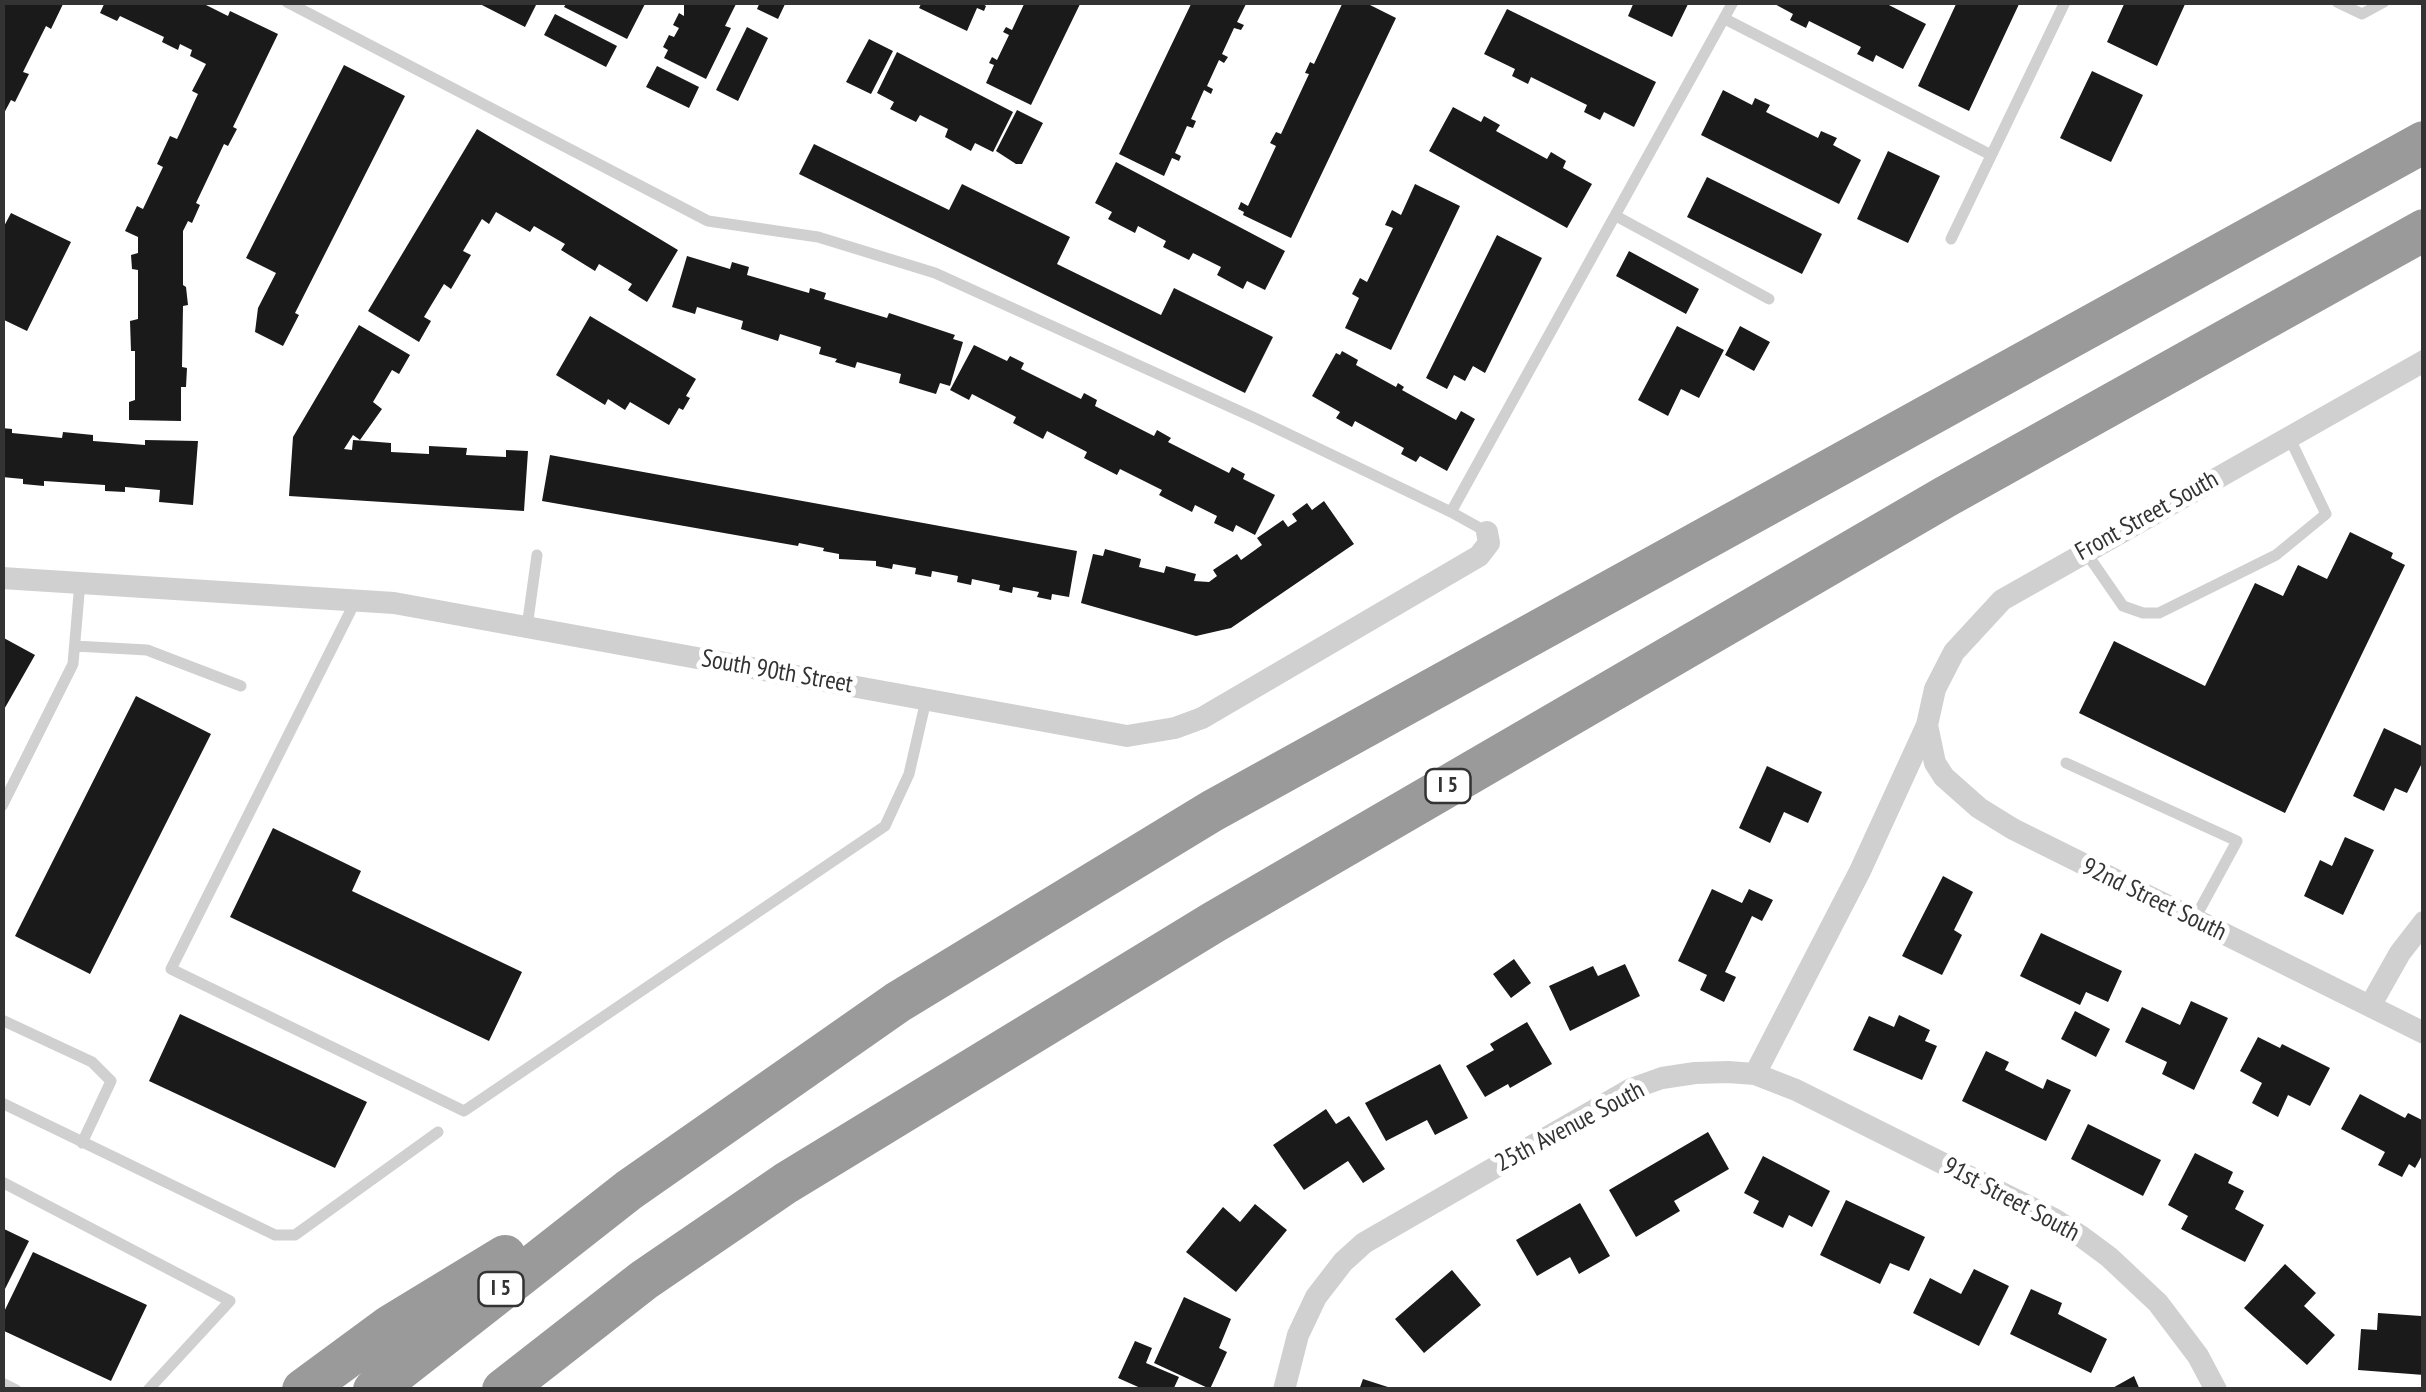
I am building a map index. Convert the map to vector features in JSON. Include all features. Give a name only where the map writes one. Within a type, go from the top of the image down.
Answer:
[{"type":"highway","name":"I 5","points":[[374,1390],[629,1190],[898,1002],[1212,811],[2424,142]]},
{"type":"highway","name":"I 5","points":[[503,1390],[644,1280],[786,1182],[1214,922],[1945,498],[2424,230]]},
{"type":"highway","points":[[302,1390],[390,1326],[517,1248],[629,1190]]},
{"type":"street","name":"Front Street South","points":[[1928,725],[1935,689],[1944,669],[1984,616],[2002,600],[2424,361]]},
{"type":"street","name":"South 90th Street","points":[[2,578],[394,603],[1128,736],[1175,728],[1202,718],[1479,556],[1489,543],[1487,532]]},
{"type":"street","name":"92nd Street South","points":[[1928,725],[1935,763],[1954,789],[1980,808],[2028,837],[2424,1032]]},
{"type":"street","points":[[1755,1074],[1860,871],[1928,725]]},
{"type":"street","points":[[2370,1006],[2400,952],[2424,922]]},
{"type":"street","name":"25th Avenue South","points":[[1284,1390],[1298,1335],[1316,1297],[1343,1262],[1364,1243],[1631,1089],[1695,1072],[1755,1074]]},
{"type":"street","name":"91st Street South","points":[[1755,1074],[1985,1185],[2082,1237],[2109,1256],[2158,1302],[2189,1342],[2216,1390]]},
{"type":"lane","points":[[287,2],[708,221],[818,237],[935,273],[1240,411],[1487,532]]},
{"type":"lane","points":[[1450,512],[1733,2]]},
{"type":"lane","points":[[1951,239],[2065,2]]},
{"type":"lane","points":[[2337,2],[2362,14],[2384,2]]},
{"type":"lane","points":[[1725,19],[1992,156]]},
{"type":"lane","points":[[1616,216],[1769,300]]},
{"type":"lane","points":[[2085,551],[2123,606],[2143,613],[2159,613],[2276,555],[2326,514],[2288,437]]},
{"type":"lane","points":[[527,627],[537,555]]},
{"type":"lane","points":[[2,806],[73,664],[80,582]]},
{"type":"lane","points":[[356,600],[170,969],[464,1111],[886,826],[908,774],[926,699]]},
{"type":"lane","points":[[75,646],[147,650],[241,686]]},
{"type":"lane","points":[[2066,763],[2237,841],[2194,920]]},
{"type":"lane","points":[[2,1020],[92,1062],[111,1081],[82,1143]]},
{"type":"lane","points":[[2,1104],[275,1235],[295,1235],[438,1132]]},
{"type":"lane","points":[[2,1182],[230,1301],[148,1390]]},
{"type":"lane","points":[[2,1383],[16,1390]]},
{"type":"building","points":[[6,2],[64,2],[51,29],[46,26],[23,72],[29,74],[15,102],[11,100],[2,117],[2,10]]},
{"type":"building","points":[[105,2],[200,2],[228,16],[230,11],[278,34],[233,127],[237,129],[228,146],[224,144],[196,203],[200,205],[192,223],[188,221],[183,231],[183,285],[188,305],[183,306],[182,367],[187,368],[186,387],[181,387],[181,421],[129,420],[129,402],[135,400],[135,351],[131,351],[130,321],[138,319],[138,270],[132,269],[131,255],[138,253],[138,237],[125,231],[137,206],[143,209],[163,167],[157,164],[170,136],[177,139],[198,94],[192,91],[206,64],[190,56],[192,50],[180,44],[178,50],[162,42],[164,37],[120,16],[117,21],[100,13]]},
{"type":"building","points":[[476,2],[531,2],[536,5],[525,27]]},
{"type":"building","points":[[567,2],[646,2],[627,39],[564,7]]},
{"type":"building","points":[[684,2],[737,2],[725,26],[731,28],[706,79],[664,58],[668,50],[663,47],[669,35],[674,37],[679,28],[673,25],[679,13],[684,16]]},
{"type":"building","points":[[760,2],[786,2],[778,19],[757,9]]},
{"type":"building","points":[[922,2],[980,2],[986,6],[984,11],[977,8],[967,31],[919,8]]},
{"type":"building","points":[[1025,2],[1081,2],[1031,105],[986,83],[994,65],[989,63],[992,57],[997,60],[1009,35],[1003,32],[1006,27],[1012,30]]},
{"type":"building","points":[[1192,2],[1247,2],[1237,22],[1244,25],[1241,30],[1234,28],[1222,54],[1228,57],[1224,63],[1219,60],[1207,86],[1213,89],[1211,94],[1204,90],[1191,119],[1196,121],[1193,128],[1187,126],[1175,153],[1181,156],[1179,161],[1172,158],[1164,176],[1119,154]]},
{"type":"building","points":[[1343,2],[1364,2],[1396,18],[1291,238],[1238,209],[1241,202],[1248,206],[1276,146],[1270,143],[1276,132],[1281,134],[1309,74],[1305,73],[1310,62],[1314,64]]},
{"type":"building","points":[[1634,2],[1689,2],[1672,37],[1628,16]]},
{"type":"building","points":[[1771,2],[1883,2],[1926,24],[1903,69],[1876,55],[1873,62],[1857,54],[1861,47],[1809,21],[1806,28],[1790,20],[1793,14]]},
{"type":"building","points":[[1957,2],[2020,2],[1969,111],[1918,86]]},
{"type":"building","points":[[2125,2],[2186,2],[2157,66],[2107,42]]},
{"type":"building","points":[[1507,9],[1656,82],[1634,127],[1604,112],[1600,120],[1584,112],[1587,105],[1531,77],[1528,84],[1512,76],[1515,69],[1484,54]]},
{"type":"building","points":[[555,14],[617,46],[606,67],[544,35]]},
{"type":"building","points":[[747,27],[768,38],[738,101],[716,90]]},
{"type":"building","points":[[869,39],[893,51],[871,94],[846,82]]},
{"type":"building","points":[[897,52],[1013,112],[993,152],[975,143],[971,151],[945,137],[948,129],[920,115],[916,122],[890,109],[894,102],[877,93]]},
{"type":"building","points":[[344,65],[405,96],[295,313],[299,315],[283,346],[255,332],[258,308],[276,273],[246,258]]},
{"type":"building","points":[[657,66],[699,87],[689,108],[646,87]]},
{"type":"building","points":[[2092,71],[2143,95],[2111,162],[2060,138]]},
{"type":"building","points":[[1723,90],[1752,105],[1755,98],[1770,105],[1766,112],[1818,138],[1821,131],[1837,138],[1833,145],[1861,160],[1839,204],[1701,135]]},
{"type":"building","points":[[1453,107],[1481,122],[1484,116],[1500,125],[1496,131],[1547,159],[1551,152],[1566,161],[1563,168],[1592,184],[1567,228],[1429,151]]},
{"type":"building","points":[[1017,110],[1043,123],[1022,164],[996,151]]},
{"type":"building","points":[[477,129],[678,250],[647,302],[628,290],[632,284],[599,264],[595,271],[561,250],[565,244],[534,226],[530,232],[496,212],[489,224],[482,219],[463,251],[471,255],[451,289],[444,284],[424,317],[431,321],[419,342],[368,311]]},
{"type":"building","points":[[814,144],[949,210],[962,184],[1070,237],[1057,264],[1161,315],[1174,288],[1273,337],[1245,393],[799,174]]},
{"type":"building","points":[[1888,151],[1940,176],[1908,243],[1857,219]]},
{"type":"building","points":[[1116,162],[1285,251],[1265,290],[1247,281],[1243,289],[1217,275],[1221,267],[1193,253],[1189,260],[1163,247],[1166,241],[1138,226],[1135,233],[1108,219],[1112,212],[1095,203]]},
{"type":"building","points":[[1707,177],[1822,234],[1802,274],[1687,217]]},
{"type":"building","points":[[1415,184],[1460,206],[1391,350],[1345,328],[1359,298],[1352,294],[1360,278],[1367,282],[1393,228],[1385,225],[1392,210],[1401,215]]},
{"type":"building","points":[[11,213],[71,242],[27,331],[2,319],[2,230]]},
{"type":"building","points":[[1497,235],[1542,258],[1485,373],[1473,366],[1465,381],[1454,375],[1447,389],[1426,378]]},
{"type":"building","points":[[1629,251],[1699,289],[1686,314],[1616,276]]},
{"type":"building","points":[[687,256],[730,269],[732,262],[749,267],[747,275],[809,293],[810,288],[826,293],[824,299],[887,318],[889,313],[955,335],[953,339],[963,342],[950,386],[940,383],[936,394],[899,383],[901,374],[857,362],[855,368],[835,362],[837,359],[819,354],[821,347],[780,334],[778,341],[741,329],[743,321],[697,307],[695,314],[672,307]]},
{"type":"building","points":[[590,316],[696,379],[683,410],[679,408],[669,425],[630,402],[625,410],[608,399],[605,405],[556,375]]},
{"type":"building","points":[[359,325],[410,355],[399,374],[392,370],[373,402],[382,409],[360,440],[353,435],[344,449],[352,450],[353,440],[391,443],[391,452],[429,454],[429,446],[467,448],[466,455],[506,457],[506,450],[528,451],[524,511],[289,496],[293,437]]},
{"type":"building","points":[[1677,326],[1724,350],[1699,398],[1681,389],[1668,416],[1638,400]]},
{"type":"building","points":[[1740,326],[1770,342],[1754,371],[1725,355]]},
{"type":"building","points":[[974,345],[1007,361],[1010,356],[1024,363],[1021,369],[1081,399],[1084,393],[1097,400],[1095,406],[1154,436],[1157,430],[1171,438],[1168,442],[1229,473],[1232,467],[1245,474],[1243,479],[1275,495],[1255,535],[1236,525],[1233,532],[1214,523],[1217,516],[1195,505],[1192,512],[1159,495],[1162,490],[1120,469],[1117,475],[1084,458],[1087,452],[1047,431],[1043,439],[1013,423],[1016,417],[972,394],[969,400],[950,390]]},
{"type":"building","points":[[1342,351],[1358,360],[1356,365],[1396,387],[1398,383],[1404,387],[1402,390],[1456,420],[1461,411],[1475,419],[1447,471],[1420,456],[1416,462],[1401,454],[1404,448],[1355,421],[1352,427],[1336,418],[1340,412],[1312,396],[1336,353],[1340,355]]},
{"type":"building","points":[[2,428],[12,429],[12,433],[62,438],[63,432],[93,435],[93,441],[145,445],[145,440],[198,441],[193,505],[159,502],[160,490],[125,487],[125,492],[105,491],[105,485],[44,481],[44,486],[2,477]]},
{"type":"building","points":[[550,455],[1077,551],[1069,597],[1052,594],[1051,600],[1037,597],[1039,592],[1013,587],[1012,593],[999,590],[1000,585],[972,579],[971,585],[957,582],[958,576],[932,571],[931,577],[915,574],[916,568],[893,564],[892,569],[876,566],[876,561],[839,559],[839,554],[823,551],[824,548],[799,543],[798,546],[542,501]]},
{"type":"building","points":[[1324,501],[1354,544],[1231,628],[1196,636],[1081,603],[1093,554],[1103,556],[1105,549],[1141,559],[1139,567],[1164,573],[1166,566],[1196,574],[1194,581],[1209,582],[1217,576],[1213,570],[1237,554],[1241,560],[1262,545],[1257,538],[1283,520],[1288,527],[1297,521],[1292,514],[1307,503],[1312,510]]},
{"type":"building","points":[[2350,532],[2393,553],[2391,558],[2405,565],[2285,813],[2079,713],[2114,641],[2205,686],[2255,583],[2283,596],[2298,565],[2327,579]]},
{"type":"building","points":[[2,637],[35,655],[2,713]]},
{"type":"building","points":[[136,696],[211,734],[90,974],[15,936]]},
{"type":"building","points":[[2384,728],[2424,747],[2424,759],[2407,793],[2395,788],[2384,811],[2353,796]]},
{"type":"building","points":[[1767,766],[1822,792],[1808,823],[1784,812],[1770,843],[1739,828]]},
{"type":"building","points":[[273,828],[361,871],[352,891],[522,972],[489,1041],[230,917]]},
{"type":"building","points":[[2345,837],[2374,850],[2343,915],[2304,896],[2320,860],[2332,866]]},
{"type":"building","points":[[1943,876],[1973,892],[1954,930],[1962,935],[1942,975],[1902,956]]},
{"type":"building","points":[[1712,889],[1742,903],[1749,889],[1773,900],[1762,921],[1752,916],[1725,972],[1736,977],[1724,1002],[1700,990],[1707,975],[1678,961]]},
{"type":"building","points":[[2041,933],[2122,971],[2108,1002],[2086,992],[2080,1005],[2020,976]]},
{"type":"building","points":[[1514,959],[1531,983],[1511,998],[1493,974]]},
{"type":"building","points":[[1625,964],[1640,996],[1570,1031],[1549,986],[1593,966],[1598,976]]},
{"type":"building","points":[[2191,1001],[2228,1018],[2194,1090],[2162,1074],[2167,1062],[2125,1042],[2142,1007],[2180,1025]]},
{"type":"building","points":[[2075,1011],[2110,1029],[2096,1057],[2061,1039]]},
{"type":"building","points":[[180,1014],[367,1102],[335,1168],[149,1081]]},
{"type":"building","points":[[1899,1015],[1930,1030],[1925,1041],[1937,1046],[1922,1080],[1853,1050],[1869,1016],[1894,1027]]},
{"type":"building","points":[[1527,1022],[1552,1064],[1485,1097],[1466,1066],[1494,1050],[1490,1044]]},
{"type":"building","points":[[2258,1037],[2280,1048],[2282,1044],[2330,1068],[2310,1106],[2288,1095],[2278,1117],[2252,1103],[2262,1083],[2240,1071]]},
{"type":"building","points":[[1986,1051],[2009,1062],[2005,1070],[2043,1089],[2047,1079],[2071,1090],[2046,1141],[1962,1101]]},
{"type":"building","points":[[1440,1064],[1468,1118],[1435,1135],[1427,1120],[1386,1141],[1365,1103]]},
{"type":"building","points":[[2360,1094],[2405,1118],[2408,1113],[2424,1121],[2424,1152],[2415,1168],[2409,1164],[2402,1177],[2378,1165],[2385,1152],[2341,1129]]},
{"type":"building","points":[[1326,1109],[1336,1124],[1349,1116],[1385,1169],[1363,1183],[1348,1161],[1304,1190],[1273,1145]]},
{"type":"building","points":[[2088,1124],[2161,1160],[2143,1196],[2071,1159]]},
{"type":"building","points":[[1708,1132],[1729,1169],[1674,1201],[1680,1211],[1636,1237],[1609,1190]]},
{"type":"building","points":[[2195,1153],[2233,1172],[2228,1183],[2244,1191],[2235,1209],[2264,1225],[2245,1262],[2181,1229],[2188,1216],[2168,1205]]},
{"type":"building","points":[[1763,1156],[1830,1191],[1812,1227],[1789,1215],[1783,1228],[1753,1213],[1759,1201],[1744,1193]]},
{"type":"building","points":[[1846,1200],[1925,1237],[1909,1271],[1890,1263],[1880,1284],[1820,1255]]},
{"type":"building","points":[[1580,1203],[1610,1256],[1579,1274],[1570,1257],[1537,1276],[1516,1240]]},
{"type":"building","points":[[1255,1204],[1287,1230],[1236,1292],[1186,1252],[1223,1207],[1240,1222]]},
{"type":"building","points":[[2,1228],[29,1241],[2,1295]]},
{"type":"building","points":[[33,1252],[147,1305],[111,1381],[2,1330],[2,1316]]},
{"type":"building","points":[[2285,1264],[2316,1293],[2304,1306],[2335,1335],[2307,1365],[2244,1308]]},
{"type":"building","points":[[1974,1269],[2009,1286],[1979,1346],[1913,1313],[1930,1278],[1961,1294]]},
{"type":"building","points":[[1452,1270],[1481,1305],[1424,1353],[1395,1319]]},
{"type":"building","points":[[2031,1289],[2062,1303],[2058,1314],[2107,1339],[2091,1373],[2010,1334]]},
{"type":"building","points":[[1184,1297],[1231,1319],[1219,1348],[1227,1352],[1210,1389],[1154,1363]]},
{"type":"building","points":[[2378,1313],[2421,1316],[2424,1375],[2358,1370],[2361,1329],[2377,1330]]},
{"type":"building","points":[[1135,1341],[1152,1348],[1146,1363],[1179,1377],[1173,1390],[1145,1390],[1118,1378]]},
{"type":"building","points":[[2134,1376],[2140,1390],[2109,1390]]},
{"type":"building","points":[[1363,1379],[1394,1389],[1359,1390]]}]
